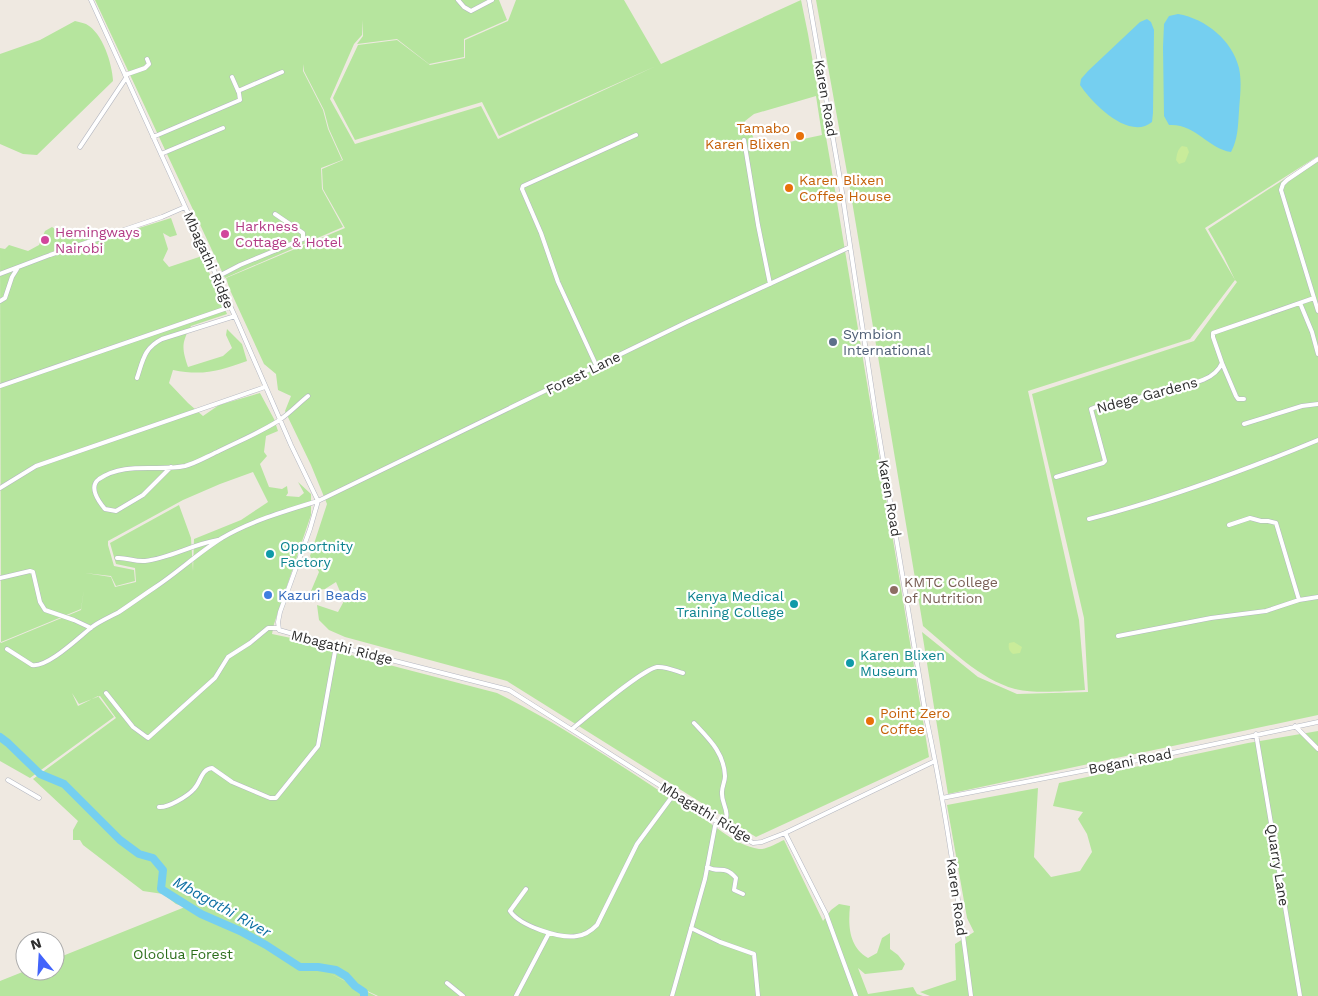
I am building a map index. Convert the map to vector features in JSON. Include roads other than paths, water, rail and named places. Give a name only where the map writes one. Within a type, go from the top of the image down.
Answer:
[{"type":"street","name":"Mbagathi Ridge","points":[[90,0],[318,501],[310,530],[280,612],[278,628],[281,631],[509,690],[754,843],[762,842],[785,832],[935,761]]},
{"type":"street","points":[[458,0],[471,11],[492,0]]},
{"type":"street","name":"Karen Road","points":[[809,0],[840,180],[926,717],[942,798],[971,996]]},
{"type":"street","points":[[80,147],[125,77],[145,68],[149,64],[147,59]]},
{"type":"street","points":[[238,91],[282,72]]},
{"type":"street","points":[[153,137],[240,100],[232,77]]},
{"type":"street","points":[[161,154],[222,128]]},
{"type":"street","points":[[597,367],[558,282],[541,233],[522,189],[523,186],[636,135]]},
{"type":"street","points":[[744,140],[770,284]]},
{"type":"street","points":[[1318,159],[1283,184],[1281,190],[1318,311]]},
{"type":"street","points":[[0,274],[50,254],[162,217],[185,207]]},
{"type":"street","points":[[217,278],[240,265],[302,239],[303,234],[299,229],[275,214]]},
{"type":"street","name":"Forest Lane","points":[[220,540],[250,524],[318,501],[850,247]]},
{"type":"street","points":[[0,301],[5,298],[12,277],[18,268]]},
{"type":"street","points":[[1244,399],[1240,400],[1237,398],[1222,363],[1213,333],[1314,298]]},
{"type":"street","points":[[1300,303],[1312,332],[1318,354]]},
{"type":"street","points":[[0,386],[230,307]]},
{"type":"street","points":[[137,378],[148,347],[154,343],[170,336],[235,316]]},
{"type":"street","name":"Ndege Gardens","points":[[1056,477],[1103,463],[1105,460],[1091,409],[1097,406],[1131,402],[1156,391],[1198,381],[1216,372],[1222,363]]},
{"type":"street","points":[[0,488],[36,466],[265,387]]},
{"type":"street","points":[[171,467],[143,495],[116,511],[105,509],[96,496],[94,486],[96,482],[110,474],[124,469],[185,466],[194,463],[280,420],[308,396]]},
{"type":"street","points":[[1244,424],[1295,408],[1318,404]]},
{"type":"street","points":[[1089,519],[1174,495],[1270,460],[1318,440]]},
{"type":"street","points":[[1229,525],[1250,518],[1261,522],[1276,523],[1299,600]]},
{"type":"street","points":[[117,558],[133,561],[151,560],[202,543],[220,540]]},
{"type":"street","points":[[7,649],[28,663],[37,666],[77,640],[91,628],[156,587],[220,540]]},
{"type":"street","points":[[0,578],[30,571],[33,572],[40,602],[45,610],[91,628]]},
{"type":"street","points":[[1118,636],[1211,618],[1266,611],[1318,596]]},
{"type":"street","points":[[106,693],[133,727],[148,738],[215,678],[228,657],[250,643],[268,628],[278,628]]},
{"type":"street","points":[[159,807],[166,807],[193,790],[205,771],[212,768],[232,782],[274,799],[276,798],[318,746],[336,646]]},
{"type":"street","points":[[572,730],[648,670],[662,667],[684,673]]},
{"type":"street","name":"Bogani Road","points":[[942,798],[1154,757],[1318,722]]},
{"type":"street","points":[[694,724],[716,747],[720,755],[725,775],[722,793],[727,815],[724,826]]},
{"type":"street","points":[[1295,726],[1318,749]]},
{"type":"street","name":"Quarry Lane","points":[[1256,734],[1300,996]]},
{"type":"street","points":[[8,780],[38,798]]},
{"type":"street","points":[[526,889],[510,912],[526,923],[548,933],[577,936],[591,931],[597,925],[637,844],[674,794]]},
{"type":"street","points":[[672,996],[707,867],[716,821]]},
{"type":"street","points":[[785,832],[826,914],[856,996]]},
{"type":"street","points":[[707,867],[715,870],[730,871],[736,878],[734,890],[743,894]]},
{"type":"street","points":[[691,928],[720,942],[754,954],[758,996]]},
{"type":"street","points":[[516,996],[548,933]]},
{"type":"street","points":[[447,983],[464,996]]},
{"type":"water","points":[[1178,14],[1198,21],[1216,32],[1236,58],[1240,73],[1240,90],[1237,132],[1231,152],[1215,146],[1186,128],[1178,125],[1169,125],[1164,116],[1164,24],[1169,16]]},
{"type":"water","points":[[1147,19],[1151,22],[1154,30],[1152,122],[1143,127],[1133,127],[1122,123],[1102,110],[1080,85],[1081,79],[1088,71],[1140,22]]},
{"type":"waterway","name":"Mbagathi River","points":[[0,737],[40,774],[64,784],[120,840],[139,854],[153,858],[163,870],[161,889],[201,914],[266,945],[300,967],[336,970],[364,992],[364,996]]},
{"type":"place","name":"Tamabo Karen Blixen","points":[[800,136]]},
{"type":"place","name":"Karen Blixen Coffee House","points":[[789,188]]},
{"type":"place","name":"Harkness Cottage & Hotel","points":[[225,234]]},
{"type":"place","name":"Hemingways Nairobi","points":[[45,240]]},
{"type":"place","name":"Symbion International","points":[[833,342]]},
{"type":"place","name":"Opportnity Factory","points":[[270,554]]},
{"type":"place","name":"KMTC College of Nutrition","points":[[894,590]]},
{"type":"place","name":"Kazuri Beads","points":[[268,595]]},
{"type":"place","name":"Kenya Medical Training College","points":[[794,604]]},
{"type":"place","name":"Karen Blixen Museum","points":[[850,663]]},
{"type":"place","name":"Point Zero Coffee","points":[[870,721]]},
{"type":"park label","name":"Oloolua Forest","points":[[183,954]]}]
